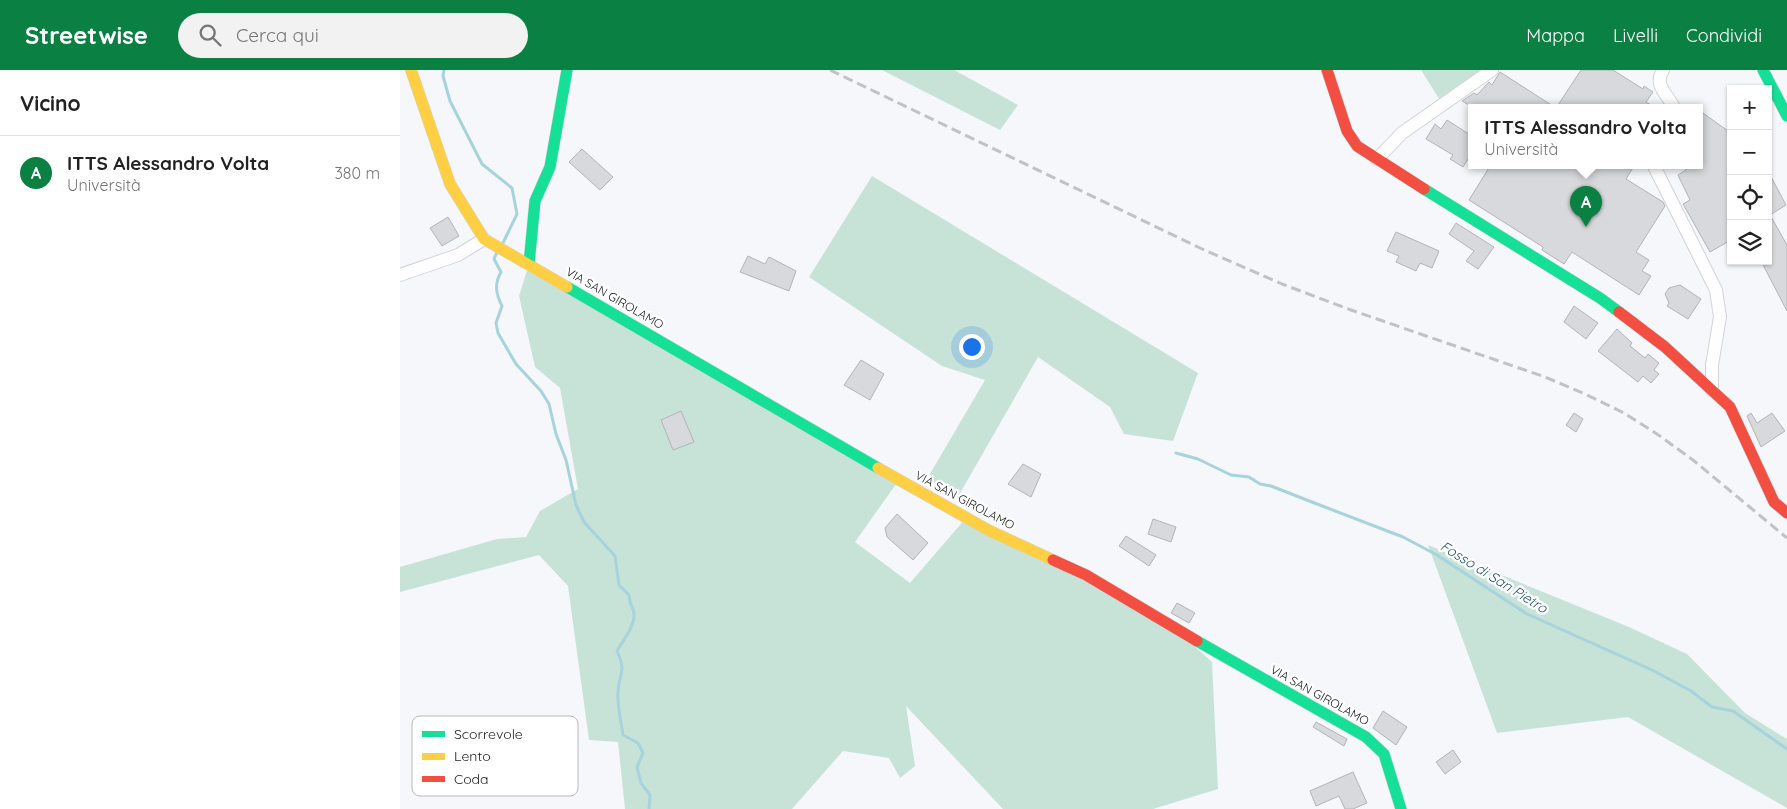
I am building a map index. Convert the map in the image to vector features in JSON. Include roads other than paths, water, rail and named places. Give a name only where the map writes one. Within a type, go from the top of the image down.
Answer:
[{"type":"street","points":[[400,275],[458,256],[484,239],[450,184],[411,70]]},
{"type":"street","points":[[528,264],[535,201],[550,167],[567,70]]},
{"type":"street","points":[[1328,70],[1347,131],[1357,146],[1544,265],[1600,298],[1665,347],[1712,390],[1730,408],[1774,502],[1787,513]]},
{"type":"street","points":[[1378,159],[1402,134],[1492,70]]},
{"type":"street","points":[[1663,70],[1659,77],[1659,86],[1671,104]]},
{"type":"street","points":[[1764,73],[1787,116]]},
{"type":"street","points":[[1656,169],[1716,290],[1720,317],[1712,365],[1712,390]]},
{"type":"street","name":"VIA SAN GIROLAMO","points":[[484,239],[899,480],[990,531],[1086,575],[1231,661],[1366,737],[1384,754],[1392,774],[1401,809]]},
{"type":"waterway","points":[[444,70],[443,76],[450,101],[482,164],[512,188],[517,214],[503,243]]},
{"type":"waterway","points":[[497,252],[494,259],[501,272],[497,281],[497,289],[502,306],[496,323],[498,333],[516,364],[541,391],[549,404],[556,434],[566,460],[576,505],[584,522],[615,556],[619,585],[629,595],[634,612],[631,629],[617,651],[622,664],[618,703],[623,735],[638,743],[643,753],[637,767],[641,783],[650,795],[649,809]]},
{"type":"waterway","name":"Fosso di San Pietro","points":[[1176,453],[1198,459],[1231,475],[1249,477],[1260,484],[1271,486],[1403,537],[1437,555],[1527,614],[1652,670],[1691,691],[1712,707],[1733,711],[1787,749]]},
{"type":"railway","points":[[830,70],[1200,248],[1282,284],[1351,310],[1545,377],[1624,413],[1693,460],[1787,538]]},
{"type":"place","name":"ITTS Alessandro Volta","points":[[1586,227]]}]
